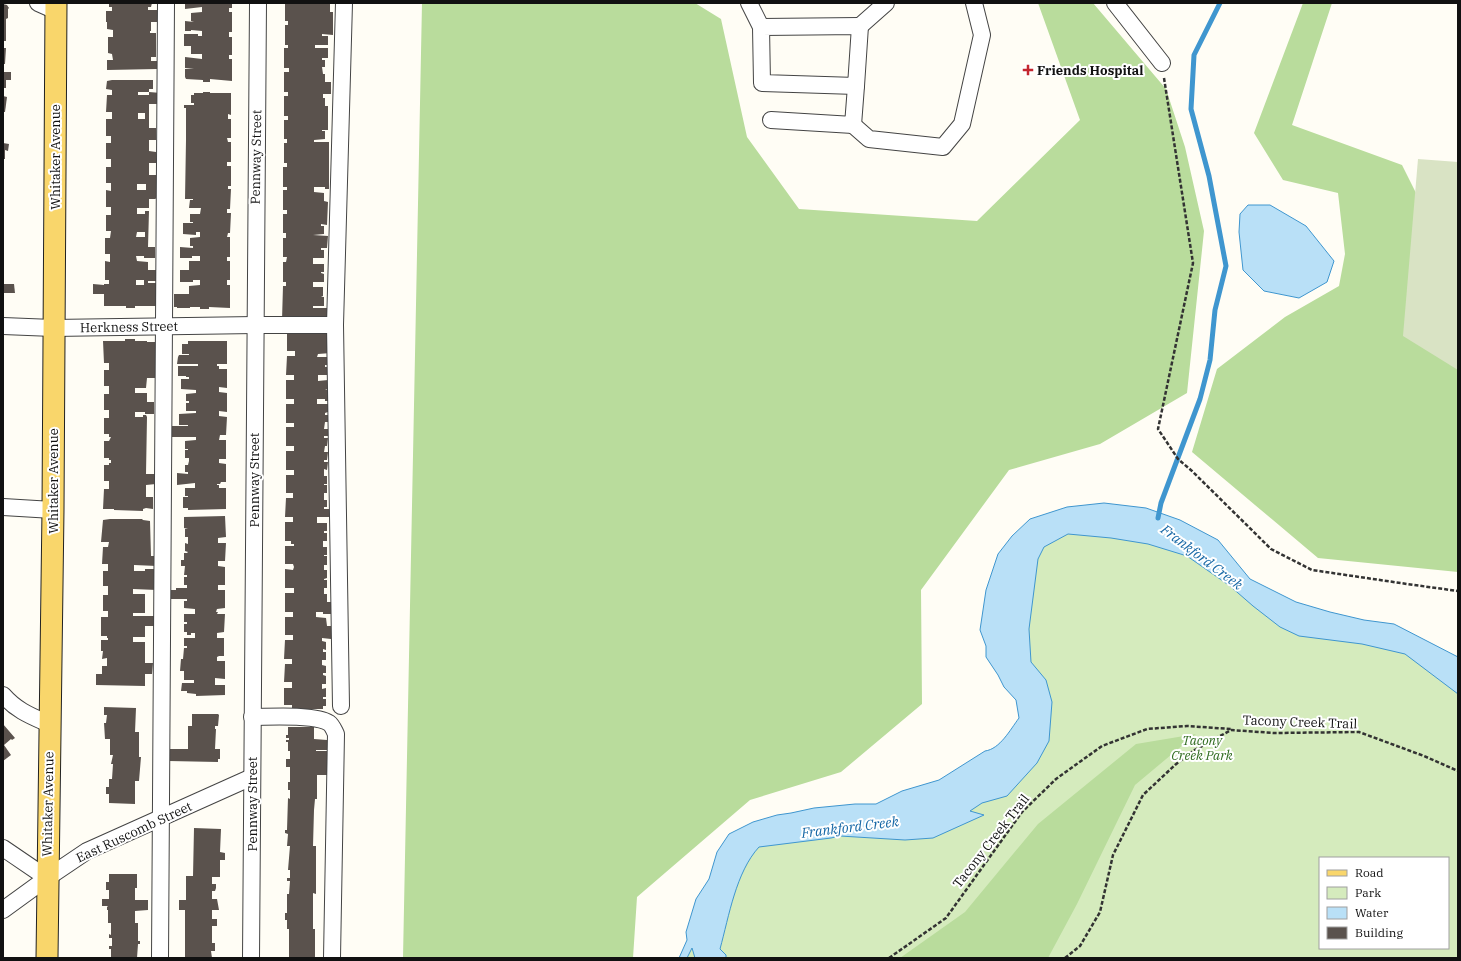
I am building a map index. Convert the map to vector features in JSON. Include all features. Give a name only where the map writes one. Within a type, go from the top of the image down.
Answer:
[{"type":"main road","name":"Whitaker Avenue","points":[[47,958],[53,328],[50,6]]},
{"type":"street","points":[[160,958],[166,3]]},
{"type":"street","name":"Pennway Street","points":[[251,958],[258,3]]},
{"type":"street","points":[[341,706],[335,325],[344,3]]},
{"type":"street","points":[[749,3],[761,27],[762,83],[856,86]]},
{"type":"street","points":[[761,27],[860,26],[886,3]]},
{"type":"street","points":[[771,120],[853,125],[868,139],[943,147],[962,124],[982,35],[974,3]]},
{"type":"street","points":[[1115,3],[1162,63]]},
{"type":"street","points":[[853,125],[860,26]]},
{"type":"street","name":"Herkness Street","points":[[3,326],[53,328],[255,324],[335,325]]},
{"type":"street","points":[[3,507],[52,510]]},
{"type":"street","points":[[3,695],[9,703],[21,712],[49,724]]},
{"type":"street","points":[[252,717],[322,719],[331,724],[336,734],[332,958]]},
{"type":"street","name":"East Ruscomb Street","points":[[3,910],[87,851],[252,777]]},
{"type":"street","points":[[4,850],[47,878]]},
{"type":"path","points":[[1162,63],[1193,263],[1158,429],[1178,459],[1271,549],[1312,570],[1458,591]]},
{"type":"path","name":"Tacony Creek Trail","points":[[889,958],[946,918],[1022,812],[1056,778],[1102,746],[1147,729],[1187,726],[1274,733],[1359,732],[1424,756],[1458,771]]},
{"type":"path","name":"Tacony Creek Trail","points":[[1065,958],[1080,946],[1100,912],[1113,855],[1143,795],[1175,765],[1193,751],[1231,730]]},
{"type":"green space","points":[[422,3],[695,3],[721,19],[747,137],[799,209],[977,221],[1080,120],[1038,3],[1093,3],[1166,89],[1185,147],[1204,231],[1187,393],[1100,444],[1009,470],[921,590],[922,704],[841,772],[750,800],[637,897],[633,958],[403,958]]},
{"type":"green space","points":[[1303,3],[1332,3],[1292,125],[1402,165],[1437,235],[1458,366],[1458,572],[1318,558],[1192,452],[1217,369],[1285,317],[1339,286],[1345,254],[1338,193],[1283,180],[1254,133]]},
{"type":"green space","points":[[1418,159],[1458,162],[1458,370],[1403,336]]},
{"type":"green space","name":"Tacony Creek Park","points":[[1126,512],[1271,602],[1458,669],[1458,958],[685,958],[737,838],[916,808],[1045,716],[998,585],[1040,528]]},
{"type":"green space","points":[[1196,734],[1135,785],[1077,904],[1048,958],[900,958],[965,912],[1038,824],[1136,744]]},
{"type":"water","points":[[1248,205],[1270,205],[1306,226],[1334,261],[1327,282],[1299,298],[1264,291],[1243,270],[1239,232],[1240,214]]},
{"type":"water","name":"Frankford Creek","points":[[1104,503],[1146,508],[1180,520],[1218,540],[1250,579],[1296,602],[1364,620],[1394,624],[1458,657],[1458,694],[1405,654],[1362,644],[1299,636],[1280,627],[1230,586],[1187,556],[1148,544],[1111,538],[1068,534],[1044,547],[1038,559],[1029,629],[1031,662],[1046,680],[1052,702],[1049,741],[1037,763],[1007,796],[982,803],[970,811],[984,815],[933,838],[905,840],[840,836],[759,847],[744,869],[734,895],[720,949],[726,955],[726,958],[695,958],[692,948],[687,958],[679,958],[687,940],[686,932],[696,899],[709,879],[717,852],[729,834],[753,822],[777,815],[814,808],[855,804],[876,804],[902,791],[939,780],[1000,743],[1019,718],[1016,700],[1004,687],[986,657],[986,646],[980,630],[986,590],[998,554],[1012,536],[1030,519],[1067,507]]},
{"type":"building","points":[[109,3],[152,3],[151,7],[148,7],[148,10],[157,10],[157,22],[151,22],[150,33],[156,33],[156,57],[151,57],[151,61],[158,61],[157,69],[107,70],[107,60],[113,60],[112,54],[108,53],[108,37],[113,37],[113,30],[107,29],[106,22],[106,11],[112,11],[112,7],[109,7]]},
{"type":"building","points":[[185,3],[232,3],[232,8],[229,8],[229,12],[232,12],[232,32],[229,32],[229,37],[232,37],[232,55],[229,55],[229,59],[232,59],[232,81],[210,79],[210,82],[203,82],[203,80],[186,79],[185,69],[194,68],[185,68],[185,57],[202,59],[202,54],[191,54],[191,46],[184,46],[184,34],[198,34],[198,36],[202,36],[202,31],[185,31],[185,21],[194,22],[191,21],[191,13],[202,12],[202,7],[185,9]]},
{"type":"building","points":[[285,3],[330,3],[330,12],[333,12],[333,35],[322,34],[322,36],[328,36],[328,45],[315,45],[315,48],[328,48],[328,58],[322,58],[322,60],[325,60],[325,67],[322,67],[323,74],[325,74],[325,82],[331,82],[331,94],[323,94],[323,98],[325,98],[325,106],[328,106],[328,130],[322,130],[325,131],[325,139],[314,140],[314,142],[329,142],[329,189],[325,189],[325,187],[314,187],[314,192],[324,193],[324,201],[328,202],[327,225],[321,224],[321,226],[324,226],[324,234],[313,235],[328,236],[327,248],[321,248],[321,250],[324,250],[324,258],[313,258],[313,264],[324,264],[324,272],[321,273],[324,274],[324,282],[313,282],[313,287],[323,287],[323,296],[321,297],[324,297],[324,306],[313,306],[313,308],[329,308],[329,321],[282,320],[283,286],[286,286],[286,282],[283,282],[283,262],[286,262],[287,257],[283,257],[283,238],[286,238],[286,233],[283,233],[283,214],[287,214],[287,210],[283,210],[283,190],[287,190],[287,187],[283,187],[283,167],[287,167],[287,163],[284,163],[284,143],[287,143],[287,139],[284,139],[284,120],[288,120],[288,116],[284,116],[284,96],[288,96],[288,92],[284,92],[284,72],[289,72],[289,68],[284,68],[284,48],[288,48],[288,45],[285,45],[285,25],[288,25],[288,21],[285,21]]},
{"type":"building","points":[[3,4],[7,5],[9,8],[8,18],[6,19],[6,41],[3,41]]},
{"type":"building","points":[[3,48],[6,48],[5,64],[3,64]]},
{"type":"building","points":[[3,72],[11,72],[11,80],[6,80],[6,88],[3,88]]},
{"type":"building","points":[[153,80],[153,89],[149,89],[149,92],[161,93],[161,104],[149,104],[149,128],[156,128],[156,140],[149,140],[149,151],[156,152],[156,163],[149,163],[149,175],[156,175],[157,198],[149,199],[149,208],[137,208],[137,214],[145,214],[145,211],[149,211],[148,247],[155,247],[155,258],[136,256],[137,261],[148,262],[148,270],[157,270],[157,281],[148,281],[148,283],[158,283],[156,306],[135,306],[135,308],[126,308],[126,306],[104,306],[104,294],[93,294],[93,284],[109,284],[109,280],[105,280],[105,261],[110,262],[110,254],[105,254],[105,238],[110,238],[111,231],[106,231],[106,215],[111,215],[111,207],[106,207],[106,190],[111,191],[111,183],[106,183],[106,167],[111,167],[111,159],[106,159],[106,143],[111,143],[111,136],[106,136],[106,119],[112,119],[112,112],[106,112],[107,95],[112,95],[112,90],[106,89],[107,81]],"holes":[[[138,92],[149,92],[149,95],[138,95]],[[138,113],[145,113],[145,119],[138,119]],[[137,184],[146,184],[146,190],[137,190]],[[137,232],[145,232],[145,237],[136,237]],[[136,280],[144,280],[144,285],[136,285]]]},
{"type":"building","points":[[194,93],[231,93],[231,115],[228,114],[228,119],[231,119],[231,138],[227,138],[228,142],[231,142],[231,162],[227,162],[227,166],[231,166],[231,186],[228,186],[228,189],[231,189],[230,209],[227,209],[227,213],[231,213],[230,233],[228,233],[227,237],[230,237],[230,257],[227,257],[227,261],[230,261],[230,280],[227,280],[227,285],[230,285],[230,308],[209,307],[209,309],[200,309],[200,307],[174,307],[174,294],[189,294],[189,286],[200,285],[200,280],[193,280],[193,282],[180,282],[180,270],[189,270],[189,261],[200,261],[200,256],[180,258],[180,247],[193,248],[193,246],[190,246],[190,238],[200,237],[200,232],[196,232],[196,235],[183,234],[183,223],[193,223],[190,222],[190,214],[200,214],[201,208],[189,208],[190,200],[193,199],[185,199],[186,108],[184,108],[184,105],[194,105],[194,103],[191,103],[191,95],[194,95]]},
{"type":"building","points":[[3,96],[7,97],[5,112],[3,112]]},
{"type":"building","points":[[3,143],[9,144],[8,151],[5,150],[5,159],[3,159]]},
{"type":"building","points":[[3,284],[14,284],[15,293],[3,293]]},
{"type":"building","points":[[287,330],[331,331],[331,353],[318,354],[317,357],[328,357],[328,365],[325,365],[325,367],[328,367],[328,375],[318,375],[318,381],[328,380],[328,389],[325,390],[331,390],[330,401],[325,401],[325,399],[317,399],[317,404],[328,404],[328,412],[325,413],[325,415],[328,415],[328,422],[325,422],[324,429],[328,429],[328,436],[324,436],[324,438],[328,438],[327,446],[325,446],[324,452],[328,452],[327,460],[324,460],[324,462],[328,462],[327,470],[324,469],[324,476],[327,476],[327,484],[324,485],[327,485],[327,493],[324,493],[324,500],[327,500],[327,507],[324,507],[324,509],[331,509],[331,517],[317,517],[317,523],[327,523],[327,531],[324,531],[324,533],[327,533],[327,541],[323,541],[323,547],[327,547],[327,555],[324,556],[327,556],[327,565],[324,565],[324,570],[327,570],[327,578],[324,580],[327,580],[327,588],[324,588],[324,594],[327,594],[327,602],[335,602],[335,614],[323,614],[323,612],[316,612],[316,617],[326,618],[327,626],[331,626],[331,639],[322,638],[322,641],[326,642],[326,650],[323,649],[323,652],[326,652],[326,660],[322,660],[322,665],[326,666],[326,673],[323,673],[323,675],[326,676],[326,684],[322,684],[322,689],[326,688],[326,697],[323,697],[323,699],[326,699],[326,706],[323,706],[323,709],[292,709],[292,705],[284,705],[284,688],[292,688],[292,682],[284,682],[285,664],[292,664],[292,659],[284,659],[285,640],[293,640],[293,635],[285,635],[285,617],[293,617],[293,612],[285,612],[285,593],[294,593],[294,588],[285,588],[285,569],[293,570],[294,567],[293,564],[285,564],[285,546],[294,546],[294,544],[291,544],[291,541],[285,541],[285,522],[293,522],[293,517],[285,517],[286,498],[293,498],[293,493],[286,493],[286,475],[294,475],[294,470],[286,470],[286,451],[294,451],[294,446],[286,446],[286,427],[294,427],[294,423],[286,423],[286,404],[294,404],[294,399],[286,399],[286,380],[294,380],[294,375],[286,375],[287,356],[295,356],[295,351],[287,351]]},
{"type":"building","points":[[125,339],[160,342],[160,354],[155,355],[156,378],[147,378],[146,388],[135,388],[135,393],[147,393],[147,402],[154,402],[154,414],[135,412],[135,417],[143,417],[143,415],[146,415],[147,417],[146,474],[156,474],[156,484],[146,485],[146,497],[153,497],[153,509],[146,508],[143,509],[143,511],[103,509],[104,489],[109,489],[109,481],[104,481],[104,465],[109,465],[109,463],[111,463],[109,458],[104,458],[104,441],[109,441],[111,437],[109,437],[109,434],[104,434],[104,418],[109,418],[109,410],[104,410],[104,394],[109,394],[109,386],[104,386],[104,370],[109,370],[109,363],[104,363],[103,341],[125,341]]},
{"type":"building","points":[[188,341],[227,341],[227,364],[217,364],[219,369],[227,369],[227,388],[219,387],[219,392],[227,393],[227,412],[219,411],[219,416],[227,417],[226,435],[220,435],[219,440],[226,440],[226,459],[219,459],[219,463],[226,464],[226,482],[217,484],[219,485],[219,488],[226,488],[226,509],[188,510],[188,508],[183,508],[183,497],[188,497],[185,496],[185,488],[195,488],[195,483],[177,485],[177,473],[188,474],[188,472],[185,472],[185,465],[188,465],[189,458],[185,458],[185,450],[188,449],[185,449],[185,441],[196,440],[196,437],[172,437],[172,426],[188,426],[179,425],[179,414],[196,413],[196,411],[186,411],[186,403],[189,403],[189,401],[186,401],[186,394],[196,393],[196,390],[181,389],[181,379],[189,379],[189,377],[178,376],[178,366],[198,366],[198,364],[177,364],[179,355],[189,355],[182,354],[182,344],[188,344]]},
{"type":"building","points":[[225,516],[226,537],[218,538],[218,543],[226,543],[225,561],[218,561],[218,566],[225,567],[225,585],[218,585],[218,590],[225,590],[225,608],[217,609],[216,612],[218,612],[217,614],[225,614],[224,632],[217,633],[217,638],[224,638],[224,656],[217,657],[217,661],[225,661],[225,679],[215,678],[215,685],[225,685],[225,695],[196,696],[196,694],[187,693],[187,691],[181,691],[182,683],[194,683],[194,680],[184,680],[184,671],[180,671],[184,648],[187,648],[187,646],[184,646],[184,638],[195,638],[195,633],[187,635],[187,632],[184,632],[184,624],[187,624],[187,622],[184,622],[184,614],[195,614],[195,609],[184,608],[184,601],[187,601],[187,599],[171,599],[171,590],[176,590],[176,588],[187,588],[187,585],[184,585],[184,577],[187,577],[187,575],[184,575],[185,566],[181,566],[181,560],[184,560],[184,553],[188,552],[185,551],[185,543],[188,544],[188,537],[185,537],[185,529],[188,529],[184,528],[184,517]]},
{"type":"building","points":[[142,519],[150,521],[151,556],[157,556],[157,566],[134,565],[134,571],[157,569],[157,590],[133,589],[133,594],[145,594],[145,613],[133,613],[133,616],[156,616],[157,626],[145,626],[145,637],[133,637],[133,642],[145,642],[145,663],[153,663],[152,674],[145,674],[145,686],[96,685],[96,674],[102,674],[102,666],[107,666],[107,658],[102,659],[103,651],[101,651],[101,640],[108,640],[108,638],[107,636],[101,636],[101,617],[108,617],[108,611],[103,611],[103,595],[108,595],[108,586],[103,586],[103,571],[108,571],[108,564],[102,564],[103,547],[108,547],[109,542],[101,542],[103,520]]},
{"type":"building","points":[[104,707],[136,708],[135,732],[139,732],[139,757],[141,757],[139,781],[135,781],[135,804],[109,803],[109,794],[106,794],[106,787],[109,787],[109,779],[112,779],[113,764],[111,764],[113,755],[110,755],[110,739],[105,739],[104,723],[106,723],[107,715],[104,715]]},
{"type":"building","points":[[192,714],[219,715],[218,726],[215,726],[215,749],[220,749],[220,759],[218,759],[218,762],[169,761],[169,749],[188,749],[188,726],[192,726]]},
{"type":"building","points":[[3,724],[15,738],[12,740],[11,739],[4,745],[11,755],[3,761]]},
{"type":"building","points":[[288,727],[314,727],[314,739],[327,740],[327,750],[316,750],[328,751],[328,775],[317,775],[317,799],[315,799],[314,810],[313,846],[316,846],[316,894],[313,893],[313,929],[315,929],[315,958],[289,958],[289,929],[287,929],[287,920],[285,920],[285,913],[287,913],[287,894],[289,894],[290,881],[287,881],[287,878],[290,878],[290,870],[288,870],[290,846],[287,846],[288,834],[285,833],[285,830],[287,830],[288,798],[290,799],[288,782],[290,782],[290,767],[286,767],[286,759],[290,759],[288,742],[286,742],[286,740],[289,740],[289,738],[286,738],[286,735],[288,735]]},
{"type":"building","points":[[194,828],[221,829],[220,852],[225,853],[225,860],[220,860],[220,877],[212,877],[212,884],[216,884],[216,888],[215,891],[212,891],[212,899],[217,899],[219,910],[212,910],[212,919],[217,919],[217,926],[212,926],[212,943],[215,943],[215,951],[211,951],[212,958],[185,958],[185,910],[179,910],[179,900],[186,900],[186,876],[193,876]]},
{"type":"building","points":[[109,874],[137,874],[135,900],[148,900],[148,910],[135,911],[135,923],[138,923],[138,941],[140,941],[140,944],[138,944],[137,958],[111,958],[111,949],[109,949],[109,946],[112,946],[112,938],[109,938],[109,934],[111,935],[111,923],[108,923],[108,906],[102,906],[102,899],[109,899],[109,890],[106,890],[106,882],[109,882]]},
{"type":"waterway","points":[[1158,518],[1161,503],[1200,399],[1210,360],[1215,310],[1226,266],[1209,176],[1191,109],[1194,55],[1220,3]]},
{"type":"place","name":"Friends Hospital","points":[[1028,70]]}]
